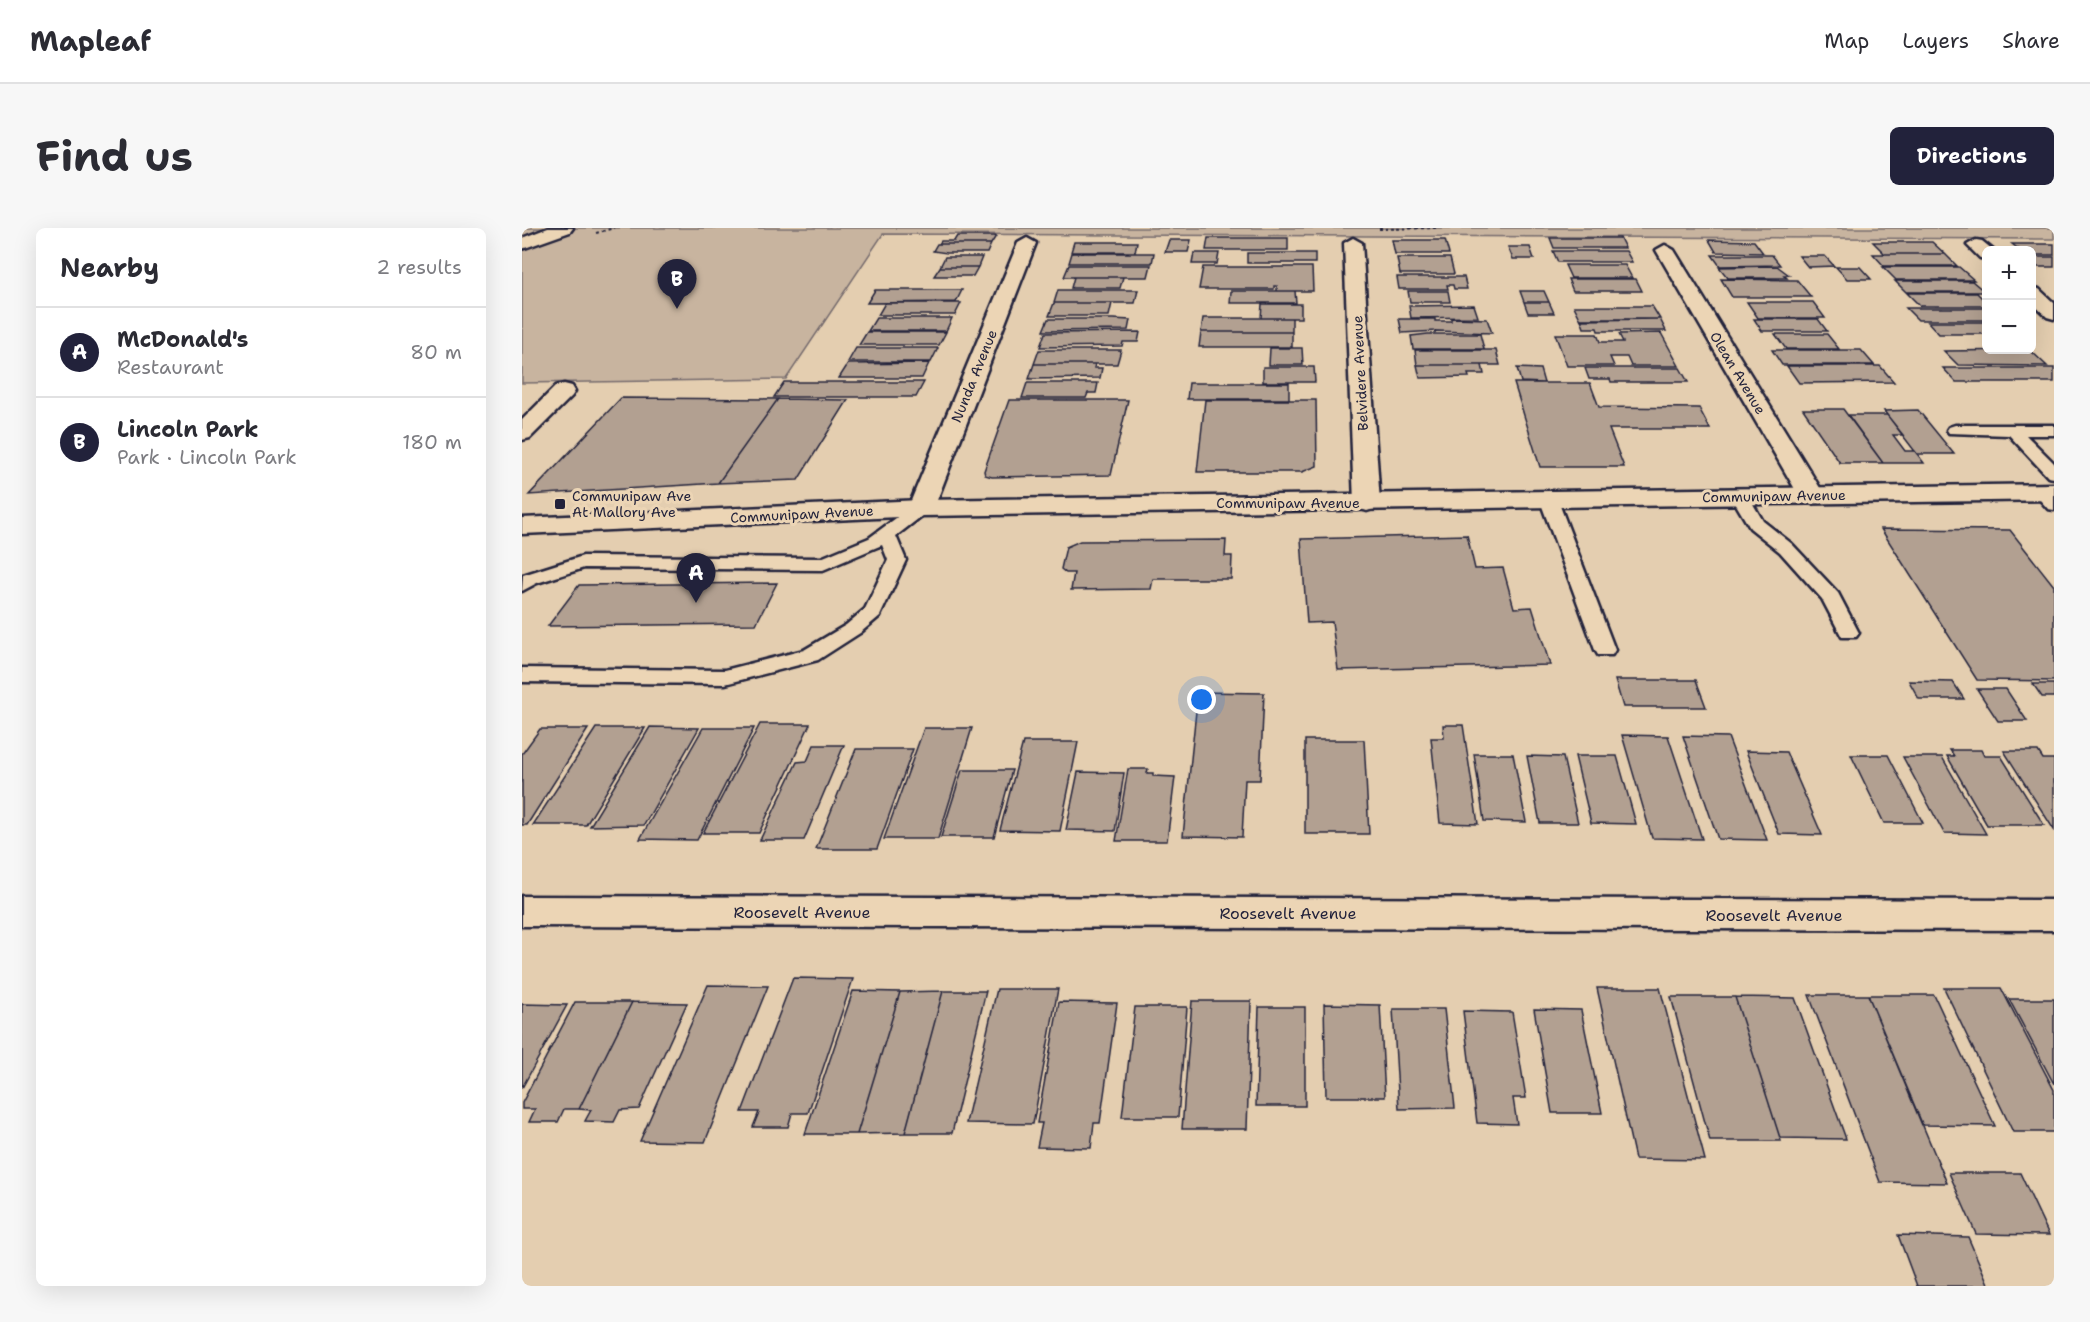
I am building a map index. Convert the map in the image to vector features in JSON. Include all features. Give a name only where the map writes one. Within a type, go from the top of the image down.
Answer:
[{"type":"street","points":[[522,244],[564,228]]},
{"type":"street","name":"Nunda Avenue","points":[[921,508],[1027,243]]},
{"type":"street","name":"Belvidere Avenue","points":[[1353,243],[1367,503]]},
{"type":"street","name":"Olean Avenue","points":[[1665,250],[1812,495]]},
{"type":"street","points":[[2036,297],[2054,313]]},
{"type":"street","points":[[522,433],[564,391]]},
{"type":"street","name":"Communipaw Avenue","points":[[522,526],[921,508],[2051,491]]},
{"type":"street","name":"Roosevelt Avenue","points":[[522,911],[2054,915]]},
{"type":"lane","points":[[1955,430],[2054,430]]},
{"type":"lane","points":[[2013,430],[2051,491]]},
{"type":"lane","points":[[1740,496],[1756,524],[1786,548],[1831,597],[1849,633]]},
{"type":"lane","points":[[1548,498],[1605,650]]},
{"type":"lane","points":[[522,585],[530,579],[583,561],[823,564],[860,552],[888,537],[921,508]]},
{"type":"lane","points":[[522,675],[725,677],[811,655],[853,629],[873,612],[897,560],[888,537]]},
{"type":"path","points":[[1378,229],[1438,228]]},
{"type":"shaded area","points":[[522,228],[2054,228],[2054,239],[883,234],[786,379],[522,383]]},
{"type":"building","points":[[957,236],[996,236],[991,244],[939,244],[941,241],[954,241]]},
{"type":"building","points":[[1208,238],[1288,238],[1288,250],[1206,250]]},
{"type":"building","points":[[1550,238],[1620,238],[1625,248],[1554,248]]},
{"type":"building","points":[[1169,240],[1191,240],[1188,252],[1165,252]]},
{"type":"building","points":[[1392,240],[1445,240],[1449,254],[1395,254]]},
{"type":"building","points":[[1709,240],[1754,241],[1763,253],[1716,252]]},
{"type":"building","points":[[1074,242],[1137,242],[1135,252],[1071,252]]},
{"type":"building","points":[[1873,242],[1932,242],[1945,254],[1885,254]]},
{"type":"building","points":[[937,244],[991,244],[987,253],[947,253],[933,251]]},
{"type":"building","points":[[2012,244],[2054,244],[2054,255],[2036,255],[2036,246]]},
{"type":"building","points":[[1508,247],[1530,247],[1534,259],[1513,259]]},
{"type":"building","points":[[1553,251],[1626,251],[1632,262],[1558,262]]},
{"type":"building","points":[[1072,253],[1154,253],[1152,263],[1069,263]]},
{"type":"building","points":[[1194,253],[1219,253],[1217,264],[1192,264]]},
{"type":"building","points":[[1247,253],[1315,253],[1315,263],[1247,263]]},
{"type":"building","points":[[1873,254],[1945,254],[1957,266],[1884,266]]},
{"type":"building","points":[[1712,255],[1772,255],[1780,265],[1720,266]]},
{"type":"building","points":[[1799,256],[1825,256],[1834,266],[1808,267]]},
{"type":"building","points":[[945,257],[982,257],[978,267],[940,267]]},
{"type":"building","points":[[2036,257],[2054,257],[2054,267],[2037,267]]},
{"type":"building","points":[[1397,258],[1450,258],[1454,274],[1400,274]]},
{"type":"building","points":[[1069,265],[1151,265],[1148,277],[1064,277]]},
{"type":"building","points":[[1565,265],[1625,265],[1632,278],[1571,278]]},
{"type":"building","points":[[1777,266],[1789,275],[1784,275],[1787,278],[1728,278],[1719,267]]},
{"type":"building","points":[[940,267],[978,267],[973,276],[934,276]]},
{"type":"building","points":[[1203,267],[1312,267],[1313,291],[1277,291],[1277,286],[1274,286],[1274,289],[1199,289]]},
{"type":"building","points":[[1836,267],[1860,267],[1871,279],[1847,279]]},
{"type":"building","points":[[1883,267],[1959,267],[1974,280],[1896,280]]},
{"type":"building","points":[[1074,277],[1123,277],[1120,288],[1071,288]]},
{"type":"building","points":[[1397,277],[1464,277],[1467,289],[1454,289],[1453,285],[1447,285],[1448,289],[1399,289]]},
{"type":"building","points":[[1568,279],[1636,279],[1642,291],[1573,291]]},
{"type":"building","points":[[1721,279],[1797,280],[1811,297],[1732,297]]},
{"type":"building","points":[[1895,281],[1972,281],[1982,289],[1982,292],[1906,292]]},
{"type":"building","points":[[875,290],[962,290],[956,302],[867,303]]},
{"type":"building","points":[[1058,290],[1138,290],[1135,303],[1054,303]]},
{"type":"building","points":[[1231,291],[1295,291],[1296,303],[1230,303]]},
{"type":"building","points":[[1408,291],[1448,291],[1450,302],[1410,302]]},
{"type":"building","points":[[1520,291],[1544,291],[1549,302],[1524,302]]},
{"type":"building","points":[[1907,293],[1977,293],[1982,298],[1982,306],[1920,306]]},
{"type":"building","points":[[1524,302],[1549,302],[1554,313],[1528,313]]},
{"type":"building","points":[[1747,302],[1813,302],[1825,318],[1758,318]]},
{"type":"building","points":[[885,303],[961,303],[955,315],[878,315]]},
{"type":"building","points":[[1054,303],[1112,303],[1109,316],[1049,316]]},
{"type":"building","points":[[1262,304],[1301,304],[1301,318],[1261,318]]},
{"type":"building","points":[[1474,305],[1478,317],[1411,318],[1409,306]]},
{"type":"building","points":[[1574,306],[1652,306],[1660,319],[1581,320]]},
{"type":"building","points":[[1906,308],[1982,308],[1982,320],[1918,320]]},
{"type":"building","points":[[876,318],[952,318],[946,331],[868,331]]},
{"type":"building","points":[[1203,318],[1292,318],[1292,332],[1201,332]]},
{"type":"building","points":[[1451,318],[1487,319],[1492,333],[1437,331],[1402,333],[1399,319],[1451,321]]},
{"type":"building","points":[[1048,319],[1130,320],[1128,330],[1043,331]]},
{"type":"building","points":[[1581,319],[1660,319],[1666,331],[1598,331],[1597,328],[1584,328]]},
{"type":"building","points":[[1754,319],[1818,319],[1827,331],[1762,331]]},
{"type":"building","points":[[1928,322],[1982,322],[1982,334],[1939,334]]},
{"type":"building","points":[[867,332],[946,332],[939,345],[859,345]]},
{"type":"building","points":[[1140,332],[1138,342],[1123,342],[1122,346],[1040,347],[1045,333]]},
{"type":"building","points":[[1201,332],[1292,332],[1292,347],[1199,347]]},
{"type":"building","points":[[1661,333],[1679,366],[1631,366],[1627,357],[1610,357],[1614,366],[1567,366],[1555,334],[1597,334],[1600,342],[1623,342],[1619,334]]},
{"type":"building","points":[[1480,334],[1484,349],[1413,349],[1411,336]]},
{"type":"building","points":[[1775,334],[1827,334],[1839,349],[1786,349]]},
{"type":"building","points":[[856,348],[938,348],[931,362],[848,362]]},
{"type":"building","points":[[1270,348],[1302,348],[1303,365],[1269,365]]},
{"type":"building","points":[[1039,350],[1121,350],[1117,364],[1034,364]]},
{"type":"building","points":[[1415,350],[1496,350],[1500,365],[1417,365]]},
{"type":"building","points":[[1772,350],[1861,350],[1874,365],[1782,365]]},
{"type":"building","points":[[1944,351],[2034,354],[2047,366],[1958,365]]},
{"type":"building","points":[[929,363],[922,378],[839,378],[848,364]]},
{"type":"building","points":[[1034,364],[1095,364],[1094,368],[1102,368],[1100,378],[1029,379]]},
{"type":"building","points":[[1417,365],[1482,365],[1484,374],[1468,374],[1469,377],[1420,378]]},
{"type":"building","points":[[1787,366],[1880,366],[1894,382],[1799,383]]},
{"type":"building","points":[[1263,367],[1314,367],[1315,382],[1263,382]]},
{"type":"building","points":[[1517,368],[1540,369],[1544,383],[1521,382]]},
{"type":"building","points":[[1585,368],[1680,368],[1688,382],[1611,382],[1610,379],[1589,379]]},
{"type":"building","points":[[1943,368],[2054,368],[2054,382],[1956,382]]},
{"type":"building","points":[[784,382],[924,382],[916,397],[774,397]]},
{"type":"building","points":[[1027,383],[1098,383],[1096,393],[1088,393],[1086,398],[1022,398]]},
{"type":"building","points":[[1189,383],[1289,383],[1289,399],[1187,399]]},
{"type":"building","points":[[1514,383],[1590,383],[1599,407],[1699,408],[1710,429],[1609,429],[1624,467],[1540,467]]},
{"type":"building","points":[[621,398],[778,399],[718,483],[529,495]]},
{"type":"building","points":[[778,399],[848,400],[798,480],[718,483]]},
{"type":"building","points":[[1009,400],[1128,400],[1111,475],[992,477],[985,475],[984,471]]},
{"type":"building","points":[[1205,400],[1316,400],[1317,466],[1302,472],[1197,472]]},
{"type":"building","points":[[1803,409],[1843,409],[1883,463],[1840,463]]},
{"type":"building","points":[[1918,410],[1954,454],[1917,454],[1884,411]]},
{"type":"building","points":[[1848,415],[1887,415],[1903,435],[1893,435],[1905,451],[1915,451],[1924,463],[1883,463]]},
{"type":"building","points":[[1881,529],[2010,530],[2054,586],[2054,681],[1977,680]]},
{"type":"building","points":[[1467,535],[1475,569],[1503,568],[1514,608],[1532,607],[1550,665],[1338,670],[1332,622],[1307,623],[1301,539]]},
{"type":"building","points":[[1226,540],[1225,556],[1232,556],[1231,579],[1153,579],[1151,589],[1071,590],[1074,573],[1066,573],[1061,569],[1066,547],[1080,541]]},
{"type":"building","points":[[777,583],[756,624],[548,626],[579,585]]},
{"type":"building","points":[[1615,680],[1696,680],[1706,707],[1623,707]]},
{"type":"building","points":[[1909,681],[1953,682],[1964,699],[1919,699]]},
{"type":"building","points":[[2033,684],[2054,684],[2054,697],[2042,697]]},
{"type":"building","points":[[1977,689],[2006,689],[2027,721],[1998,721]]},
{"type":"building","points":[[1198,692],[1264,693],[1260,780],[1245,780],[1242,837],[1183,836]]},
{"type":"building","points":[[760,724],[810,724],[759,833],[703,833]]},
{"type":"building","points":[[1443,725],[1463,725],[1478,824],[1440,823],[1431,738],[1444,738]]},
{"type":"building","points":[[650,727],[699,728],[644,825],[590,826]]},
{"type":"building","points":[[596,728],[645,728],[586,825],[533,825]]},
{"type":"building","points":[[703,728],[754,728],[697,840],[640,839]]},
{"type":"building","points":[[924,728],[972,728],[938,839],[884,839]]},
{"type":"building","points":[[540,729],[588,729],[527,825],[522,825],[522,754]]},
{"type":"building","points":[[1622,735],[1668,736],[1702,839],[1652,838]]},
{"type":"building","points":[[1683,736],[1728,737],[1767,840],[1718,839]]},
{"type":"building","points":[[1305,740],[1364,740],[1369,834],[1305,834]]},
{"type":"building","points":[[1023,742],[1078,742],[1060,831],[1000,830]]},
{"type":"building","points":[[814,745],[844,745],[804,840],[760,840],[797,762],[807,761]]},
{"type":"building","points":[[856,749],[913,749],[877,849],[816,849]]},
{"type":"building","points":[[1950,750],[1981,750],[1984,756],[2001,756],[2044,825],[1987,825],[1947,756],[1954,756]]},
{"type":"building","points":[[1746,751],[1786,752],[1822,835],[1779,834]]},
{"type":"building","points":[[2004,751],[2038,751],[2043,759],[2054,759],[2054,830]]},
{"type":"building","points":[[1474,754],[1513,754],[1526,822],[1484,821]]},
{"type":"building","points":[[1851,755],[1888,755],[1923,823],[1884,823]]},
{"type":"building","points":[[1527,756],[1563,757],[1578,823],[1540,823]]},
{"type":"building","points":[[1575,756],[1617,756],[1636,824],[1591,823]]},
{"type":"building","points":[[1903,757],[1942,757],[1986,834],[1944,833]]},
{"type":"building","points":[[1128,769],[1148,769],[1147,773],[1153,773],[1153,776],[1175,777],[1167,841],[1116,841]]},
{"type":"building","points":[[962,770],[1012,770],[994,837],[941,837]]},
{"type":"building","points":[[1078,772],[1124,773],[1115,831],[1066,830]]},
{"type":"building","points":[[793,978],[853,979],[808,1113],[792,1113],[788,1127],[753,1127],[759,1112],[742,1112]]},
{"type":"building","points":[[708,985],[768,986],[705,1142],[640,1141]]},
{"type":"building","points":[[1597,988],[1660,988],[1705,1160],[1635,1159]]},
{"type":"building","points":[[1944,988],[2001,988],[2054,1090],[2054,1132],[2013,1132]]},
{"type":"building","points":[[997,989],[1058,989],[1033,1124],[966,1123]]},
{"type":"building","points":[[853,991],[900,992],[857,1134],[805,1134]]},
{"type":"building","points":[[943,991],[986,991],[952,1133],[905,1133]]},
{"type":"building","points":[[943,991],[905,1133],[857,1134],[900,992]]},
{"type":"building","points":[[1809,995],[1868,995],[1947,1183],[1880,1182]]},
{"type":"building","points":[[1868,995],[1934,995],[1995,1126],[1922,1125]]},
{"type":"building","points":[[1671,997],[1735,997],[1781,1141],[1710,1141]]},
{"type":"building","points":[[1735,997],[1795,998],[1846,1139],[1780,1138]]},
{"type":"building","points":[[2009,999],[2054,999],[2054,1084]]},
{"type":"building","points":[[1192,1001],[1251,1001],[1247,1129],[1182,1129]]},
{"type":"building","points":[[575,1002],[632,1002],[579,1109],[564,1109],[558,1122],[529,1122],[535,1109],[522,1109],[522,1103]]},
{"type":"building","points":[[632,1002],[687,1003],[639,1109],[620,1110],[614,1122],[585,1121],[591,1110],[579,1109]]},
{"type":"building","points":[[1059,1002],[1117,1003],[1100,1123],[1094,1123],[1091,1148],[1037,1147],[1042,1123],[1037,1123]]},
{"type":"building","points":[[522,1004],[567,1005],[522,1088]]},
{"type":"building","points":[[1324,1004],[1380,1005],[1385,1097],[1326,1097]]},
{"type":"building","points":[[1135,1007],[1187,1007],[1178,1117],[1122,1117]]},
{"type":"building","points":[[1259,1007],[1305,1007],[1305,1106],[1256,1106]]},
{"type":"building","points":[[1393,1009],[1444,1009],[1455,1108],[1399,1109]]},
{"type":"building","points":[[1534,1009],[1581,1010],[1602,1113],[1552,1113]]},
{"type":"building","points":[[1463,1011],[1512,1012],[1526,1098],[1513,1098],[1517,1124],[1477,1123]]},
{"type":"building","points":[[1949,1173],[2020,1173],[2049,1235],[1976,1234]]},
{"type":"building","points":[[1898,1235],[1968,1237],[1989,1286],[1917,1286]]},
{"type":"place","name":"Lincoln Park","points":[[677,309]]},
{"type":"place","name":"Communipaw Ave At Mallory Ave","points":[[560,504]]},
{"type":"place","name":"McDonald's","points":[[696,603]]}]
